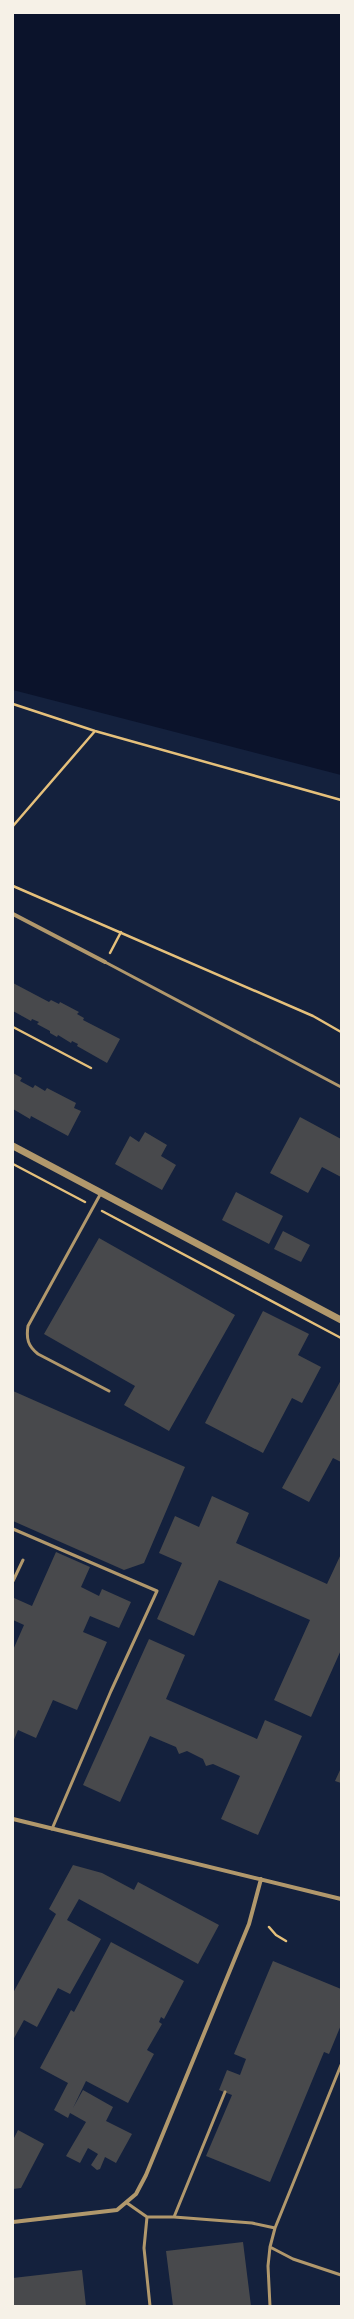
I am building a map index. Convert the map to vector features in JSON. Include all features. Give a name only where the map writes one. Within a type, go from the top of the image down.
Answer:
[{"type":"street","points":[[13,914],[106,962]]},
{"type":"street","points":[[13,1146],[341,1320]]},
{"type":"street","points":[[13,1819],[341,1899]]},
{"type":"street","points":[[13,2222],[117,2210],[136,2194],[146,2175],[249,1924],[262,1879]]},
{"type":"lane","points":[[106,962],[341,1087]]},
{"type":"lane","points":[[101,1193],[28,1326],[26,1337],[30,1347],[38,1354],[109,1390]]},
{"type":"lane","points":[[13,1529],[157,1591],[111,1691],[52,1829]]},
{"type":"lane","points":[[13,1581],[23,1560]]},
{"type":"lane","points":[[270,2306],[268,2266],[270,2247],[275,2228],[341,2065]]},
{"type":"lane","points":[[174,2217],[225,2092]]},
{"type":"lane","points":[[127,2203],[146,2217],[174,2217],[252,2223],[275,2228]]},
{"type":"lane","points":[[146,2217],[144,2248],[150,2306]]},
{"type":"lane","points":[[270,2247],[293,2259],[341,2275]]},
{"type":"path","points":[[13,704],[95,731],[341,800]]},
{"type":"path","points":[[13,826],[95,731]]},
{"type":"path","points":[[13,886],[313,1016],[341,1032]]},
{"type":"path","points":[[106,962],[121,932]]},
{"type":"path","points":[[13,1027],[91,1068]]},
{"type":"path","points":[[13,1164],[341,1338]]},
{"type":"path","points":[[269,1927],[276,1935],[286,1941]]},
{"type":"water","points":[[13,13],[341,13],[341,775],[13,690]]},
{"type":"building","points":[[13,983],[49,1002],[51,1000],[59,1004],[60,1002],[79,1012],[77,1014],[84,1018],[83,1020],[120,1039],[107,1063],[77,1046],[78,1044],[72,1041],[71,1043],[58,1035],[57,1037],[50,1033],[50,1031],[37,1024],[39,1022],[32,1019],[31,1021],[13,1011]]},
{"type":"building","points":[[13,1073],[22,1078],[20,1081],[33,1088],[35,1085],[45,1091],[47,1088],[76,1103],[74,1108],[81,1111],[68,1136],[31,1116],[30,1119],[13,1109]]},
{"type":"building","points":[[300,1117],[341,1139],[341,1177],[322,1167],[308,1193],[270,1173]]},
{"type":"building","points":[[145,1132],[167,1145],[161,1156],[176,1165],[162,1190],[115,1164],[130,1136],[139,1142]]},
{"type":"building","points":[[236,1192],[283,1216],[269,1244],[222,1220]]},
{"type":"building","points":[[283,1231],[310,1245],[301,1262],[274,1249]]},
{"type":"building","points":[[99,1238],[235,1315],[169,1431],[124,1405],[135,1386],[44,1334]]},
{"type":"building","points":[[263,1311],[309,1334],[298,1355],[321,1367],[302,1403],[292,1398],[263,1453],[205,1423]]},
{"type":"building","points":[[341,1380],[341,1462],[333,1458],[309,1502],[282,1488]]},
{"type":"building","points":[[13,1391],[185,1467],[144,1563],[124,1570],[13,1521]]},
{"type":"building","points":[[212,1496],[249,1513],[236,1543],[327,1584],[341,1554],[341,1650],[311,1717],[274,1700],[310,1620],[219,1580],[194,1636],[157,1619],[182,1563],[159,1553],[175,1516],[199,1527]]},
{"type":"building","points":[[56,1552],[90,1567],[81,1587],[99,1596],[102,1589],[131,1602],[119,1628],[90,1616],[83,1632],[107,1642],[77,1710],[53,1700],[36,1738],[18,1730],[13,1742],[13,1650],[24,1625],[13,1620],[13,1600],[14,1598],[32,1606]]},
{"type":"building","points":[[149,1639],[185,1655],[166,1699],[257,1739],[265,1720],[302,1736],[258,1835],[221,1819],[240,1776],[213,1764],[206,1766],[203,1759],[187,1751],[179,1754],[176,1747],[150,1736],[120,1802],[83,1785]]},
{"type":"building","points":[[341,1768],[341,1783],[335,1781]]},
{"type":"building","points":[[73,1865],[102,1873],[134,1890],[138,1882],[219,1925],[198,1964],[79,1899],[67,1920],[101,1939],[70,1994],[58,1988],[37,2027],[24,2020],[13,2040],[13,1993],[56,1914],[49,1909]]},
{"type":"building","points":[[111,1942],[184,1981],[164,2019],[161,2017],[159,2022],[162,2024],[147,2050],[154,2054],[128,2103],[86,2081],[73,2108],[83,2090],[113,2107],[106,2121],[132,2134],[116,2163],[105,2157],[100,2169],[97,2170],[91,2165],[98,2154],[88,2148],[80,2163],[66,2156],[86,2122],[70,2113],[68,2118],[54,2110],[68,2083],[40,2068],[71,2010],[74,2012]]},
{"type":"building","points":[[273,1961],[341,1989],[341,2025],[329,2054],[324,2052],[270,2182],[206,2156],[232,2095],[219,2090],[227,2070],[240,2075],[246,2059],[234,2054]]},
{"type":"building","points":[[18,2130],[44,2144],[21,2188],[13,2189],[13,2140]]},
{"type":"building","points":[[243,2242],[251,2306],[173,2306],[166,2251]]},
{"type":"building","points":[[82,2270],[86,2306],[13,2306],[13,2278]]}]
